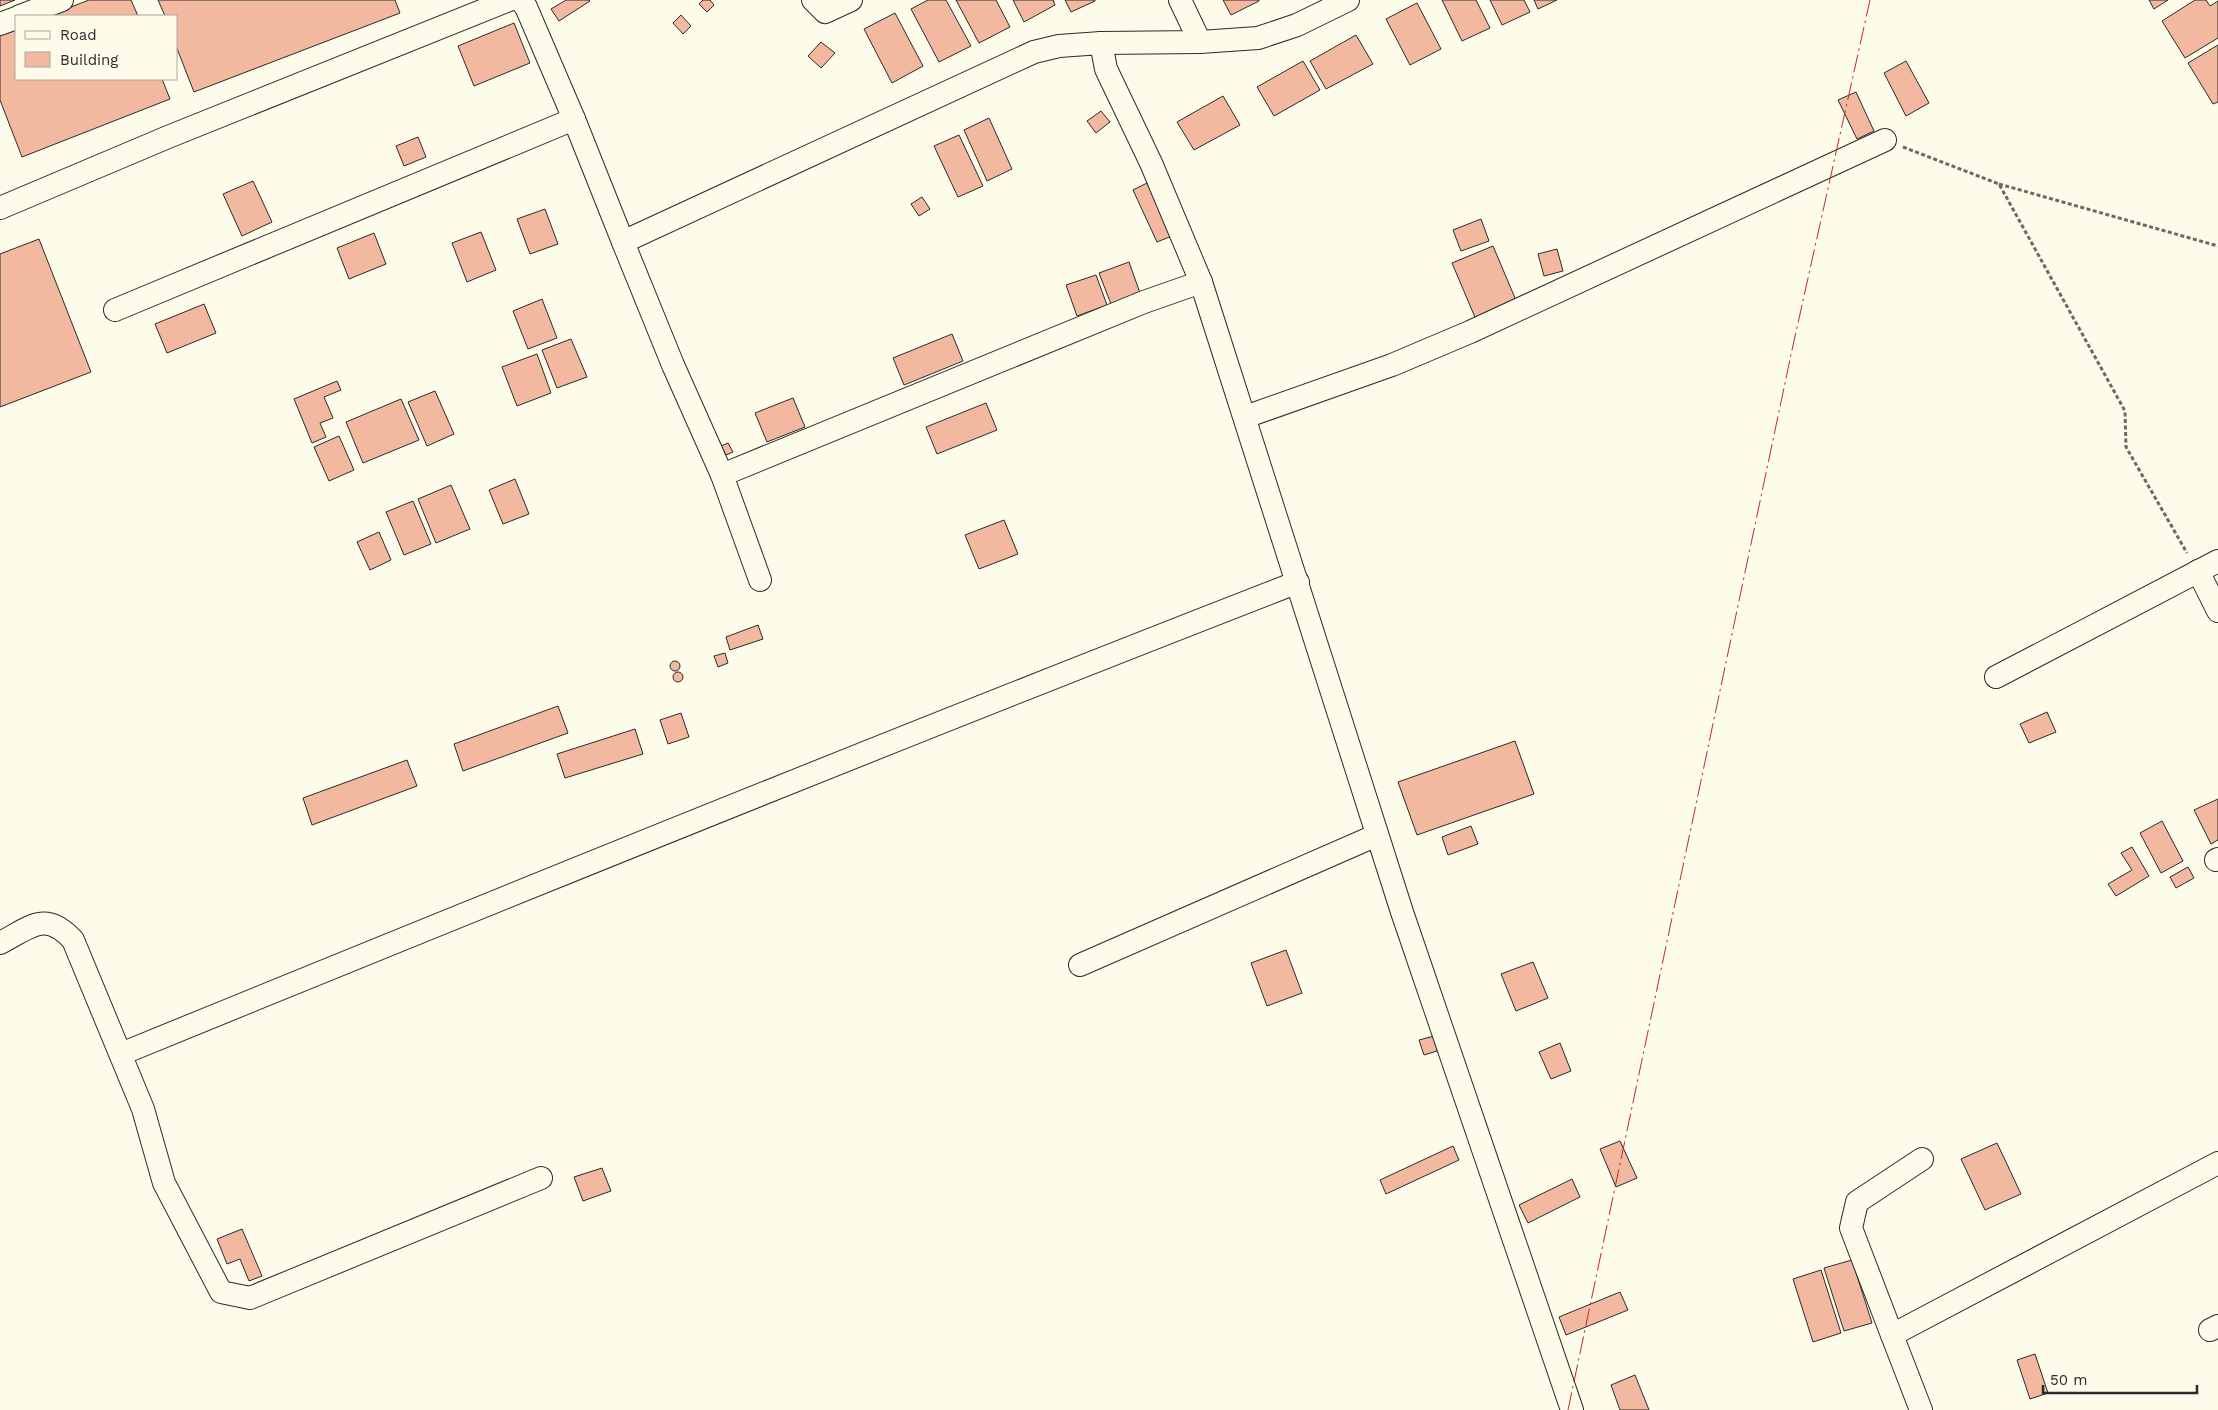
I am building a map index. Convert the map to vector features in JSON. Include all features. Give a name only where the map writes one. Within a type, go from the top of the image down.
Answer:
[{"type":"street","points":[[23,15],[62,0]]},
{"type":"street","points":[[813,0],[824,12],[851,0]]},
{"type":"street","points":[[1180,0],[1200,42]]},
{"type":"street","points":[[623,242],[1034,52],[1059,46],[1102,43],[1200,42],[1258,38],[1297,26],[1348,0]]},
{"type":"street","points":[[0,208],[168,137],[522,2],[574,119],[673,365],[722,476],[760,580]]},
{"type":"street","points":[[0,24],[15,18]]},
{"type":"street","points":[[1102,43],[1106,69],[1151,163],[1201,282],[1405,922],[1572,1410]]},
{"type":"street","points":[[115,310],[574,119]]},
{"type":"street","points":[[1245,417],[1392,365],[1885,140]]},
{"type":"street","points":[[722,476],[1144,302],[1201,282]]},
{"type":"street","points":[[1996,677],[2218,561]]},
{"type":"street","points":[[2198,571],[2218,611]]},
{"type":"street","points":[[121,1054],[553,877],[1003,696],[1298,582]]},
{"type":"street","points":[[1080,965],[1377,835]]},
{"type":"street","points":[[0,943],[40,923],[53,923],[63,929],[73,940],[143,1110],[164,1183],[221,1292],[250,1298],[541,1178]]},
{"type":"street","points":[[1920,1410],[1851,1228],[1857,1202],[1922,1159]]},
{"type":"street","points":[[1892,1335],[2218,1163]]},
{"type":"path","points":[[1885,140],[1999,184],[2218,246]]},
{"type":"path","points":[[1999,184],[2126,411],[2126,446],[2198,571]]},
{"type":"building","points":[[0,0],[15,0],[0,6]]},
{"type":"building","points":[[89,0],[131,0],[138,15],[51,15]]},
{"type":"building","points":[[158,0],[395,0],[400,13],[194,92],[178,51],[178,15],[165,15]]},
{"type":"building","points":[[566,0],[590,1],[559,21],[551,9]]},
{"type":"building","points":[[703,0],[710,0],[714,5],[707,12],[699,4]]},
{"type":"building","points":[[928,0],[946,0],[971,46],[939,62],[911,9]]},
{"type":"building","points":[[956,0],[996,0],[1010,27],[979,43]]},
{"type":"building","points":[[1013,0],[1053,0],[1055,5],[1024,22]]},
{"type":"building","points":[[1065,0],[1095,0],[1095,1],[1071,12]]},
{"type":"building","points":[[1223,0],[1259,0],[1259,1],[1231,15]]},
{"type":"building","points":[[1442,0],[1476,0],[1490,28],[1462,41]]},
{"type":"building","points":[[1490,0],[1524,0],[1530,12],[1502,25]]},
{"type":"building","points":[[1534,0],[1557,0],[1538,9]]},
{"type":"building","points":[[2149,0],[2168,0],[2154,9]]},
{"type":"building","points":[[2195,0],[2206,0],[2210,6],[2218,1],[2218,38],[2185,58],[2162,21]]},
{"type":"building","points":[[1417,3],[1441,49],[1410,65],[1386,19]]},
{"type":"building","points":[[895,13],[923,66],[892,83],[864,29]]},
{"type":"building","points":[[681,15],[691,26],[683,34],[673,23]]},
{"type":"building","points":[[514,23],[530,63],[474,86],[458,46]]},
{"type":"building","points":[[15,28],[15,80],[162,80],[170,99],[22,157],[0,100],[0,35]]},
{"type":"building","points":[[1356,35],[1373,64],[1326,89],[1310,61]]},
{"type":"building","points":[[821,42],[835,53],[821,68],[808,56]]},
{"type":"building","points":[[2218,45],[2218,102],[2213,104],[2188,63]]},
{"type":"building","points":[[1303,61],[1320,90],[1274,116],[1257,87]]},
{"type":"building","points":[[1906,61],[1929,103],[1906,116],[1884,73]]},
{"type":"building","points":[[1856,92],[1874,131],[1857,139],[1838,100]]},
{"type":"building","points":[[1223,96],[1240,125],[1194,150],[1177,122]]},
{"type":"building","points":[[1101,111],[1110,122],[1096,133],[1087,121]]},
{"type":"building","points":[[989,118],[1012,169],[987,181],[964,130]]},
{"type":"building","points":[[959,135],[983,186],[958,197],[934,146]]},
{"type":"building","points":[[418,137],[426,157],[404,166],[396,146]]},
{"type":"building","points":[[253,181],[272,222],[242,236],[223,194]]},
{"type":"building","points":[[1147,183],[1172,236],[1157,242],[1133,190]]},
{"type":"building","points":[[922,197],[930,209],[919,216],[911,204]]},
{"type":"building","points":[[545,209],[558,244],[530,254],[517,219]]},
{"type":"building","points":[[1481,219],[1489,241],[1461,251],[1453,230]]},
{"type":"building","points":[[481,232],[496,270],[467,282],[452,243]]},
{"type":"building","points":[[374,233],[386,264],[349,279],[337,248]]},
{"type":"building","points":[[39,239],[91,372],[0,407],[0,254]]},
{"type":"building","points":[[1493,246],[1518,305],[1477,322],[1452,263]]},
{"type":"building","points":[[1557,249],[1563,271],[1544,276],[1538,254]]},
{"type":"building","points":[[1129,262],[1140,293],[1111,304],[1099,273]]},
{"type":"building","points":[[1096,275],[1107,305],[1077,316],[1066,285]]},
{"type":"building","points":[[542,299],[557,338],[528,349],[513,311]]},
{"type":"building","points":[[204,304],[216,333],[167,353],[155,324]]},
{"type":"building","points":[[952,334],[963,361],[904,385],[893,358]]},
{"type":"building","points":[[571,339],[587,377],[557,388],[542,350]]},
{"type":"building","points":[[537,354],[551,393],[517,406],[502,367]]},
{"type":"building","points":[[337,381],[341,390],[324,397],[333,418],[320,423],[326,437],[312,443],[294,399]]},
{"type":"building","points":[[435,391],[454,434],[427,446],[408,402]]},
{"type":"building","points":[[793,398],[805,427],[767,442],[755,413]]},
{"type":"building","points":[[401,399],[419,440],[363,463],[346,422]]},
{"type":"building","points":[[986,403],[997,430],[937,454],[926,427]]},
{"type":"building","points":[[339,436],[354,470],[329,481],[314,447]]},
{"type":"building","points":[[728,443],[733,452],[726,455],[721,446]]},
{"type":"building","points":[[515,479],[529,514],[503,524],[489,490]]},
{"type":"building","points":[[451,485],[470,529],[436,543],[418,499]]},
{"type":"building","points":[[413,501],[431,544],[404,555],[386,512]]},
{"type":"building","points":[[1004,520],[1018,554],[979,569],[965,535]]},
{"type":"building","points":[[379,532],[391,560],[370,570],[357,542]]},
{"type":"building","points":[[758,625],[763,639],[730,650],[726,637]]},
{"type":"building","points":[[725,653],[728,663],[718,667],[714,656]]},
{"type":"building","points":[[673,661],[677,661],[680,666],[677,671],[673,671],[670,668],[670,664]]},
{"type":"building","points":[[678,672],[683,677],[678,682],[673,677]]},
{"type":"building","points":[[558,706],[568,733],[463,771],[454,744]]},
{"type":"building","points":[[2047,712],[2056,732],[2029,743],[2020,724]]},
{"type":"building","points":[[681,713],[689,737],[668,744],[660,720]]},
{"type":"building","points":[[635,729],[643,754],[565,778],[557,754]]},
{"type":"building","points":[[1515,741],[1534,794],[1417,835],[1398,782]]},
{"type":"building","points":[[407,760],[417,786],[312,825],[303,798]]},
{"type":"building","points":[[2218,799],[2218,840],[2211,844],[2194,810]]},
{"type":"building","points":[[2162,821],[2183,861],[2161,873],[2140,833]]},
{"type":"building","points":[[1471,826],[1478,844],[1448,855],[1442,837]]},
{"type":"building","points":[[2132,847],[2149,876],[2116,896],[2108,884],[2132,870],[2121,853]]},
{"type":"building","points":[[2188,867],[2194,878],[2176,888],[2170,877]]},
{"type":"building","points":[[1286,950],[1302,993],[1267,1006],[1251,963]]},
{"type":"building","points":[[1533,962],[1548,998],[1516,1011],[1501,974]]},
{"type":"building","points":[[1434,1036],[1437,1051],[1424,1055],[1419,1040]]},
{"type":"building","points":[[1560,1043],[1571,1071],[1551,1079],[1539,1052]]},
{"type":"building","points":[[1620,1141],[1637,1178],[1616,1187],[1600,1149]]},
{"type":"building","points":[[1997,1143],[2021,1194],[1985,1210],[1961,1159]]},
{"type":"building","points":[[1453,1146],[1459,1160],[1386,1194],[1380,1180]]},
{"type":"building","points":[[602,1168],[611,1191],[583,1201],[574,1177]]},
{"type":"building","points":[[1572,1179],[1580,1197],[1528,1223],[1519,1205]]},
{"type":"building","points":[[242,1229],[262,1276],[249,1281],[240,1259],[227,1264],[217,1239]]},
{"type":"building","points":[[1852,1260],[1872,1323],[1844,1331],[1824,1268]]},
{"type":"building","points":[[1821,1270],[1841,1333],[1813,1342],[1793,1279]]},
{"type":"building","points":[[1620,1292],[1628,1310],[1566,1335],[1559,1317]]},
{"type":"building","points":[[2035,1354],[2048,1393],[2030,1399],[2017,1360]]},
{"type":"building","points":[[1635,1375],[1649,1410],[1620,1410],[1611,1385]]},
{"type":"power","points":[[1568,1410],[1792,350],[1870,0]]}]
